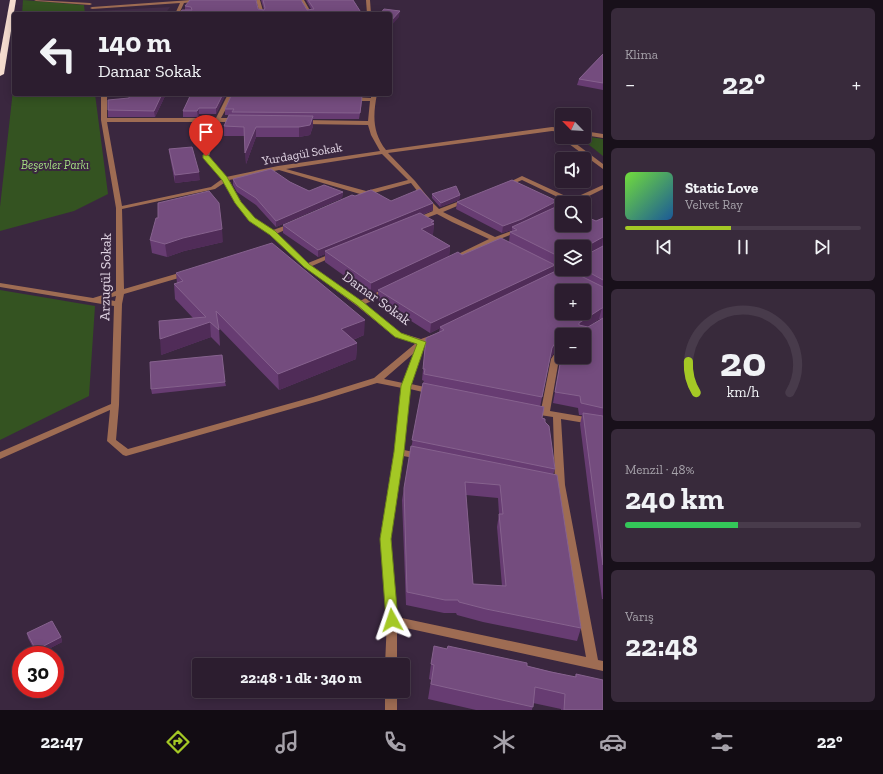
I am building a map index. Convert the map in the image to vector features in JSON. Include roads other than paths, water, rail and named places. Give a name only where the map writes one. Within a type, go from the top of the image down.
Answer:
[{"type":"highway","points":[[0,74],[13,0]]},
{"type":"street","points":[[36,0],[91,4],[182,3],[208,0]]},
{"type":"street","points":[[258,0],[261,12]]},
{"type":"street","points":[[302,0],[309,12]]},
{"type":"street","points":[[368,0],[369,12]]},
{"type":"street","points":[[178,12],[182,3]]},
{"type":"street","name":"Arzugül Sokak","points":[[104,96],[104,120],[119,208],[120,293],[118,304],[115,405],[111,441],[126,453],[378,380]]},
{"type":"street","name":"Damar Sokak","points":[[230,96],[218,120],[206,156],[225,179],[238,203],[252,219],[272,233],[278,245],[360,304],[398,335],[422,342]]},
{"type":"street","points":[[341,98],[373,97],[370,123],[372,133],[382,152],[412,181],[438,211],[508,246]]},
{"type":"street","points":[[104,120],[242,120]]},
{"type":"street","points":[[298,121],[370,123]]},
{"type":"street","name":"Yurdagül Sokak","points":[[119,208],[214,188],[225,179],[278,168],[555,129]]},
{"type":"street","points":[[591,134],[603,136]]},
{"type":"street","points":[[573,144],[603,167]]},
{"type":"street","points":[[278,168],[365,193]]},
{"type":"street","points":[[501,187],[522,178],[559,196]]},
{"type":"street","points":[[358,196],[412,181]]},
{"type":"street","points":[[584,196],[603,187]]},
{"type":"street","points":[[408,224],[473,198]]},
{"type":"street","points":[[272,233],[301,221]]},
{"type":"street","points":[[445,263],[495,239],[524,229]]},
{"type":"street","points":[[307,266],[343,251]]},
{"type":"street","points":[[94,300],[193,271]]},
{"type":"street","points":[[0,285],[118,304]]},
{"type":"street","points":[[360,304],[396,287]]},
{"type":"street","points":[[378,380],[422,342],[442,333]]},
{"type":"street","points":[[391,658],[392,620],[385,539],[399,452],[406,386],[422,342]]},
{"type":"street","points":[[545,413],[555,359]]},
{"type":"street","points":[[378,380],[437,392]]},
{"type":"street","points":[[0,456],[115,405]]},
{"type":"street","points":[[522,409],[603,423]]},
{"type":"street","points":[[392,620],[598,665],[556,484],[557,416]]},
{"type":"street","points":[[399,452],[430,458]]},
{"type":"street","points":[[391,698],[391,710]]},
{"type":"park label","name":"Beşevler Parkı","points":[[55,165]]}]
